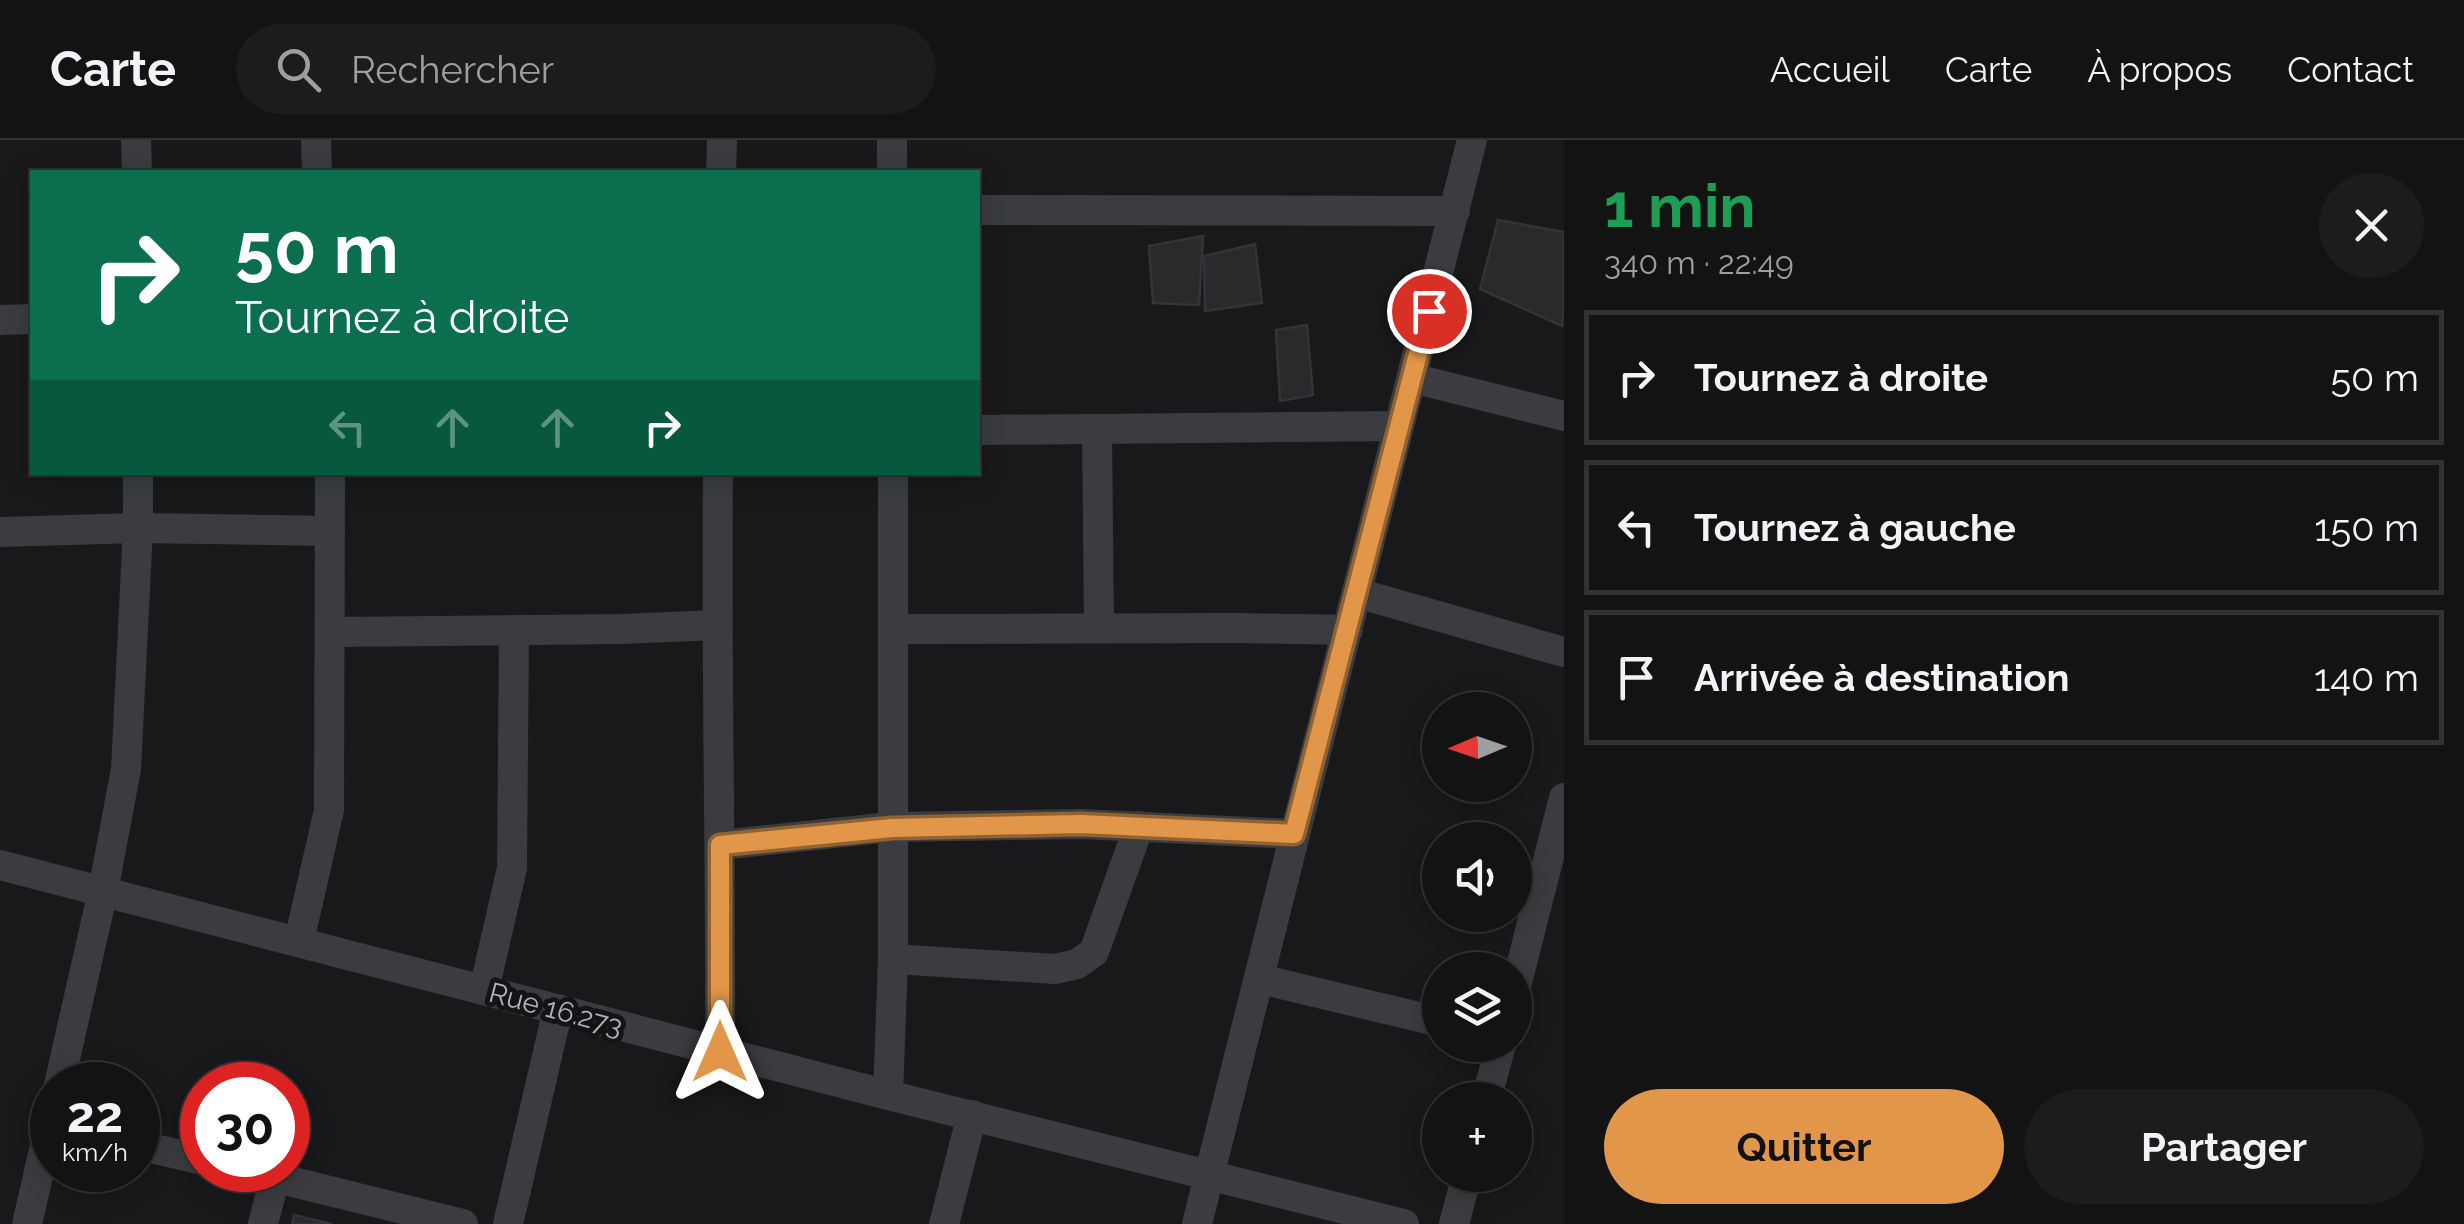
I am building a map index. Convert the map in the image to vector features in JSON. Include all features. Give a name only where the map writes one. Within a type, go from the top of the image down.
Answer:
[{"type":"street","points":[[136,140],[137,170]]},
{"type":"street","points":[[316,140],[317,170]]},
{"type":"street","points":[[722,140],[722,170]]},
{"type":"street","points":[[892,140],[892,170]]},
{"type":"street","points":[[1198,1224],[1472,140]]},
{"type":"street","points":[[980,210],[1455,211]]},
{"type":"street","points":[[0,320],[30,319]]},
{"type":"street","points":[[1412,378],[1564,416]]},
{"type":"street","points":[[980,430],[1399,426]]},
{"type":"street","points":[[1097,430],[1099,628]]},
{"type":"street","points":[[65,1062],[126,769],[138,475]]},
{"type":"street","points":[[299,941],[328,810],[330,475]]},
{"type":"street","points":[[718,475],[720,1052]]},
{"type":"street","points":[[888,1095],[893,959],[894,475]]},
{"type":"street","points":[[0,532],[138,528],[330,531]]},
{"type":"street","points":[[1358,594],[1564,652]]},
{"type":"street","points":[[330,632],[716,625]]},
{"type":"street","points":[[484,990],[511,882],[514,852],[514,630]]},
{"type":"street","points":[[895,630],[1348,630]]},
{"type":"street","points":[[1525,952],[1564,798]]},
{"type":"street","points":[[720,845],[892,828],[1081,824],[1294,834]]},
{"type":"street","points":[[893,959],[1056,969],[1077,964],[1094,952],[1140,826]]},
{"type":"street","name":"Rue 16.273","points":[[0,865],[1404,1224]]},
{"type":"street","points":[[1260,979],[1422,1018]]},
{"type":"street","points":[[508,1224],[558,1010]]},
{"type":"street","points":[[944,1224],[972,1116]]},
{"type":"street","points":[[310,1186],[463,1224]]},
{"type":"street","points":[[27,1224],[35,1192]]},
{"type":"street","points":[[263,1224],[271,1192]]},
{"type":"street","points":[[1454,1224],[1462,1192]]},
{"type":"building","points":[[1498,220],[1564,232],[1562,326],[1480,289]]},
{"type":"building","points":[[1203,236],[1199,305],[1153,303],[1149,246]]},
{"type":"building","points":[[1255,244],[1262,303],[1205,311],[1204,256]]},
{"type":"building","points":[[1307,325],[1313,395],[1280,401],[1276,330]]},
{"type":"building","points":[[294,1215],[332,1224],[292,1224]]},
{"type":"route","points":[[720,1052],[720,845],[892,828],[1081,824],[1294,834],[1429,311]]}]
